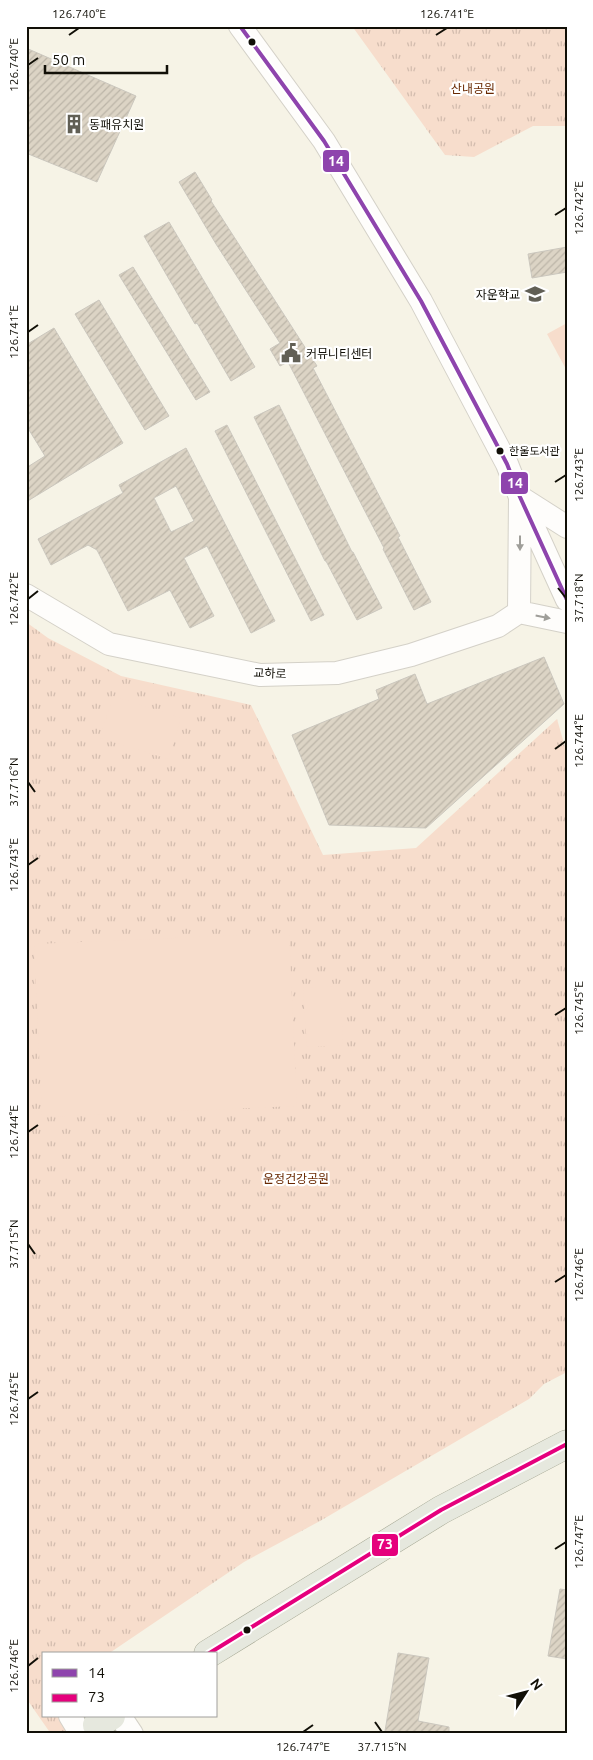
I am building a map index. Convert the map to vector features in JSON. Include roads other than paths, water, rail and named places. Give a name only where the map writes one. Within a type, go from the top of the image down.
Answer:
[{"type":"main road","points":[[211,1652],[441,1510],[567,1444]]},
{"type":"street","points":[[240,26],[324,141],[421,301],[506,464],[567,600]]},
{"type":"street","points":[[520,497],[567,527]]},
{"type":"street","points":[[520,497],[519,612],[567,622]]},
{"type":"street","name":"교하로","points":[[26,595],[109,644],[260,675],[337,673],[411,656],[498,626],[519,612]]},
{"type":"street","points":[[79,1718],[102,1723],[132,1734]]},
{"type":"place","name":"동패유치원","points":[[74,124]]},
{"type":"place","name":"자운학교","points":[[535,294]]},
{"type":"place","name":"커뮤니티센터","points":[[291,353]]},
{"type":"place","name":"한울도서관","points":[[500,451]]},
{"type":"park label","name":"산내공원","points":[[473,88]]},
{"type":"park label","name":"운정건강공원","points":[[296,1178]]}]
